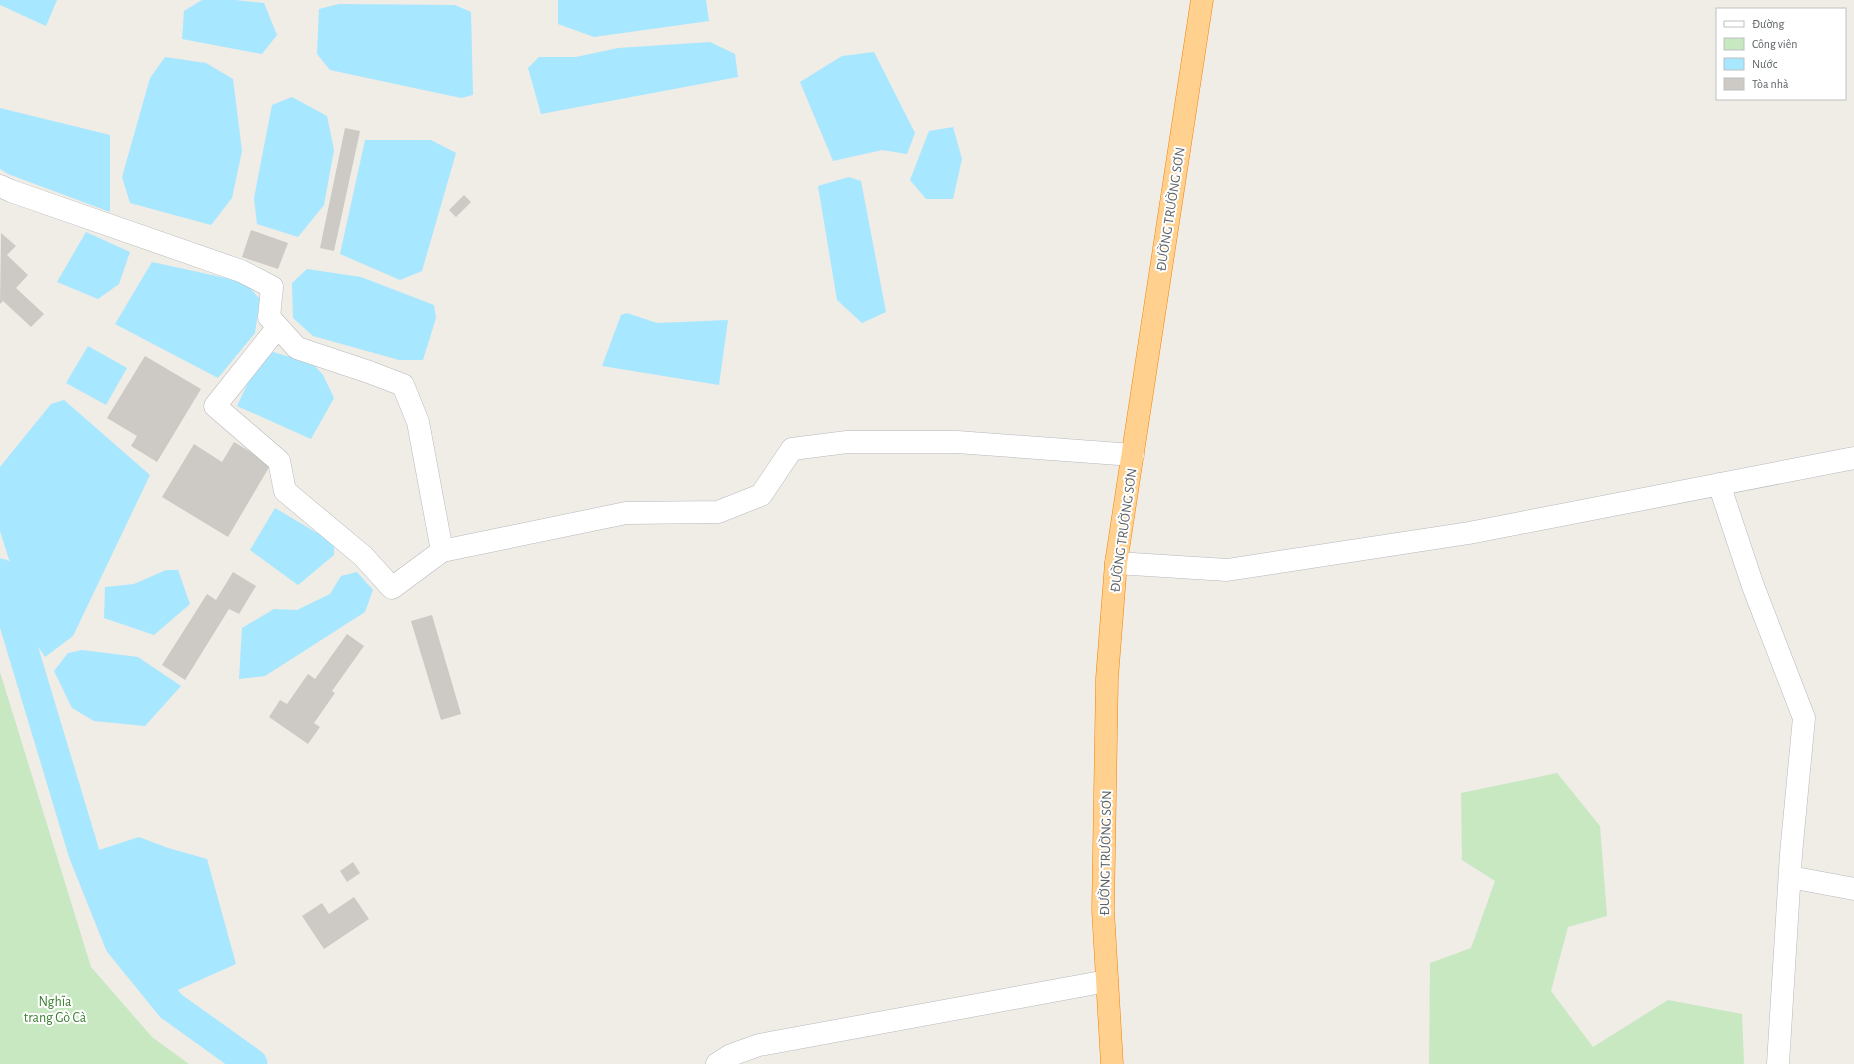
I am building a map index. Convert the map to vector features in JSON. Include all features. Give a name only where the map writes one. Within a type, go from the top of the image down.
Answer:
[{"type":"highway","name":"ĐƯỜNG TRƯỜNG SƠN","points":[[1112,1064],[1103,910],[1107,678],[1116,563],[1202,0]]},
{"type":"street","points":[[0,186],[241,271],[272,288],[269,317],[297,348],[370,372],[403,385],[418,422],[442,551]]},
{"type":"street","points":[[278,327],[215,406],[279,461],[285,491],[363,556],[392,588],[442,551],[626,513],[718,512],[761,495],[792,449],[847,442],[957,442],[1132,455]]},
{"type":"street","points":[[1116,563],[1227,570],[1469,533],[1854,458]]},
{"type":"street","points":[[1720,484],[1753,586],[1804,718],[1790,877],[1778,1064]]},
{"type":"street","points":[[1790,877],[1854,889]]},
{"type":"street","points":[[717,1064],[731,1055],[759,1044],[1107,981]]},
{"type":"green space","name":"Nghĩa trang Gò Cà","points":[[0,672],[91,967],[152,1037],[189,1064],[0,1064]]},
{"type":"green space","points":[[1557,773],[1600,826],[1607,916],[1568,927],[1551,991],[1593,1047],[1668,1000],[1742,1014],[1744,1064],[1429,1064],[1430,963],[1471,948],[1495,881],[1462,860],[1461,793]]},
{"type":"water","points":[[0,0],[57,0],[46,26],[0,5]]},
{"type":"water","points":[[202,0],[235,0],[264,3],[277,35],[262,54],[182,39],[184,11]]},
{"type":"water","points":[[558,0],[706,0],[709,21],[594,37],[558,24]]},
{"type":"water","points":[[339,4],[455,5],[471,12],[473,95],[461,98],[330,70],[317,54],[319,9]]},
{"type":"water","points":[[710,42],[735,54],[738,77],[541,114],[528,68],[539,57],[576,57],[618,48]]},
{"type":"water","points":[[874,52],[915,133],[907,154],[882,150],[833,161],[800,82],[842,56]]},
{"type":"water","points":[[165,57],[206,63],[233,79],[242,151],[232,198],[211,225],[130,203],[122,177],[150,78]]},
{"type":"water","points":[[292,97],[327,116],[334,150],[324,205],[298,237],[257,224],[254,198],[272,105]]},
{"type":"water","points":[[0,108],[110,135],[110,212],[8,174],[0,169]]},
{"type":"water","points":[[953,127],[962,159],[953,199],[926,199],[910,180],[929,131]]},
{"type":"water","points":[[365,140],[431,140],[456,153],[422,271],[400,280],[340,254]]},
{"type":"water","points":[[849,177],[861,181],[886,312],[862,323],[837,300],[818,186]]},
{"type":"water","points":[[86,232],[130,252],[119,284],[98,299],[57,282]]},
{"type":"water","points":[[152,262],[244,282],[260,299],[255,333],[218,378],[115,324]]},
{"type":"water","points":[[307,269],[361,277],[434,305],[436,318],[423,360],[399,360],[313,336],[293,318],[292,283]]},
{"type":"water","points":[[627,313],[657,323],[728,320],[719,385],[602,366],[621,315]]},
{"type":"water","points":[[88,346],[127,368],[106,405],[66,383]]},
{"type":"water","points":[[273,352],[312,363],[323,375],[334,398],[311,439],[237,406],[257,364]]},
{"type":"water","points":[[64,400],[150,475],[73,636],[45,657],[35,642],[0,531],[0,467],[51,404]]},
{"type":"water","points":[[275,508],[334,543],[334,555],[298,585],[250,550]]},
{"type":"water","points":[[166,570],[178,570],[190,604],[154,635],[104,618],[105,587],[134,584]]},
{"type":"water","points":[[357,572],[373,590],[365,612],[265,676],[239,679],[242,628],[274,609],[297,610],[330,594],[341,576]]},
{"type":"water","points":[[82,650],[138,657],[181,686],[145,726],[94,721],[72,708],[54,671],[68,653]]},
{"type":"water","points":[[139,837],[168,848],[207,859],[236,964],[171,993],[129,934],[99,850]]},
{"type":"building","points":[[345,128],[360,131],[334,251],[320,248]]},
{"type":"building","points":[[464,195],[471,202],[456,217],[449,210]]},
{"type":"building","points":[[251,230],[288,243],[278,269],[242,257]]},
{"type":"building","points":[[1,233],[16,246],[7,255],[28,275],[16,288],[44,314],[31,327],[3,301],[0,304]]},
{"type":"building","points":[[145,356],[201,389],[157,462],[131,446],[137,436],[107,418]]},
{"type":"building","points":[[234,442],[271,464],[228,537],[162,497],[194,444],[222,462]]},
{"type":"building","points":[[233,572],[256,586],[239,614],[229,609],[185,680],[162,665],[207,594],[216,600]]},
{"type":"building","points":[[432,615],[461,714],[441,720],[411,621]]},
{"type":"building","points":[[347,634],[364,646],[332,691],[335,693],[314,723],[320,727],[308,744],[269,717],[280,700],[287,704],[308,674],[315,679]]},
{"type":"building","points":[[353,862],[360,873],[347,882],[340,871]]},
{"type":"building","points":[[354,897],[369,919],[324,949],[302,916],[322,903],[329,914]]},
{"type":"waterway","points":[[0,574],[84,853],[120,943],[171,1006],[252,1064]]}]
